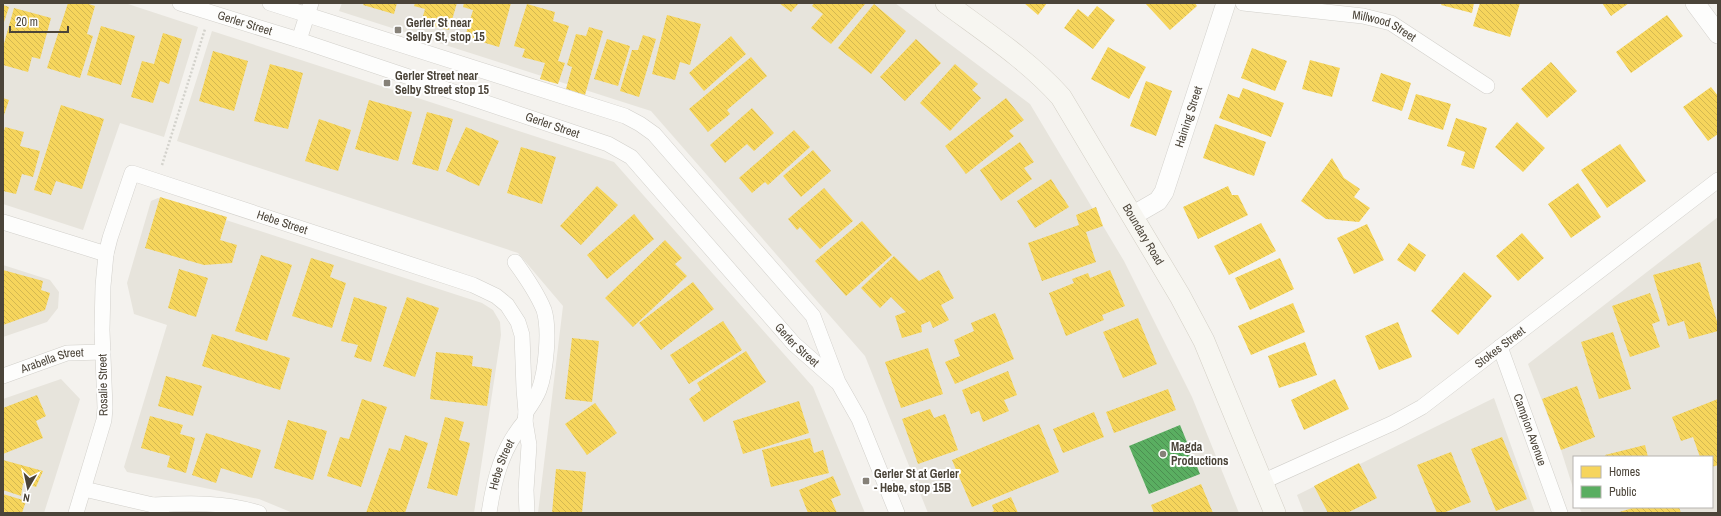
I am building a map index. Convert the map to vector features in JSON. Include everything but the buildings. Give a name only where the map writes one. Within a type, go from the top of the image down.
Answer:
[{"type":"main road","name":"Boundary Road","points":[[946,3],[1027,63],[1056,91],[1064,102],[1180,296],[1204,341],[1275,513]]},
{"type":"street","name":"Gerler Street","points":[[180,3],[299,40],[601,142],[620,150],[631,158],[794,344],[838,382]]},
{"type":"street","name":"Gerler Street","points":[[270,3],[309,9],[625,116],[654,134],[813,316],[838,382],[859,419],[897,513]]},
{"type":"street","name":"Haining Street","points":[[1132,216],[1158,201],[1164,192],[1226,3]]},
{"type":"street","name":"Millwood Street","points":[[1242,3],[1363,16],[1391,23],[1488,86]]},
{"type":"street","points":[[1695,3],[1718,34]]},
{"type":"street","points":[[299,40],[309,9]]},
{"type":"street","name":"Hebe Street","points":[[106,254],[132,173],[473,285],[496,296],[512,311],[518,322],[522,335],[524,389],[529,446],[526,490],[527,513]]},
{"type":"street","name":"Stokes Street","points":[[1262,482],[1412,413],[1436,397],[1718,180]]},
{"type":"street","points":[[3,222],[106,254]]},
{"type":"street","name":"Rosalie Street","points":[[76,513],[104,420],[105,408],[102,352],[103,286],[106,254]]},
{"type":"street","name":"Hebe Street","points":[[489,513],[493,487],[501,459],[526,416],[541,382],[547,332],[541,304],[516,262]]},
{"type":"street","name":"Campion Avenue","points":[[1500,347],[1560,513]]},
{"type":"street","name":"Arabella Street","points":[[3,376],[67,353],[102,352]]},
{"type":"street","points":[[84,489],[153,505],[170,513]]},
{"type":"street","points":[[153,505],[191,503],[214,504],[242,508],[259,513]]},
{"type":"path","points":[[157,181],[210,13]]},
{"type":"shaded area","points":[[3,3],[125,3],[198,27],[164,137],[120,123],[83,230],[3,204]]},
{"type":"shaded area","points":[[342,3],[895,3],[1030,104],[1124,261],[1192,397],[1239,513],[928,513],[865,356],[651,111],[339,11]]},
{"type":"shaded area","points":[[212,31],[614,162],[813,387],[865,513],[538,513],[563,306],[518,253],[177,141]]},
{"type":"shaded area","points":[[158,198],[482,303],[493,310],[500,322],[501,335],[474,513],[293,513],[259,499],[127,472],[124,467],[167,325],[134,314],[127,283],[151,201]]},
{"type":"shaded area","points":[[1718,217],[1718,513],[1582,513],[1580,508],[1713,508],[1713,456],[1573,456],[1573,488],[1561,450],[1528,364]]},
{"type":"shaded area","points":[[3,265],[50,280],[59,292],[58,308],[47,322],[3,337]]},
{"type":"shaded area","points":[[61,379],[80,399],[44,513],[3,513],[3,399]]},
{"type":"shaded area","points":[[1494,398],[1535,513],[1304,513],[1297,495]]},
{"type":"place","name":"Gerler St near Selby St, stop 15","points":[[398,30]]},
{"type":"place","name":"Gerler Street near Selby Street stop 15","points":[[387,83]]},
{"type":"place","name":"Magda Productions","points":[[1163,454]]},
{"type":"place","name":"Gerler St at Gerler - Hebe, stop 15B","points":[[866,481]]}]
